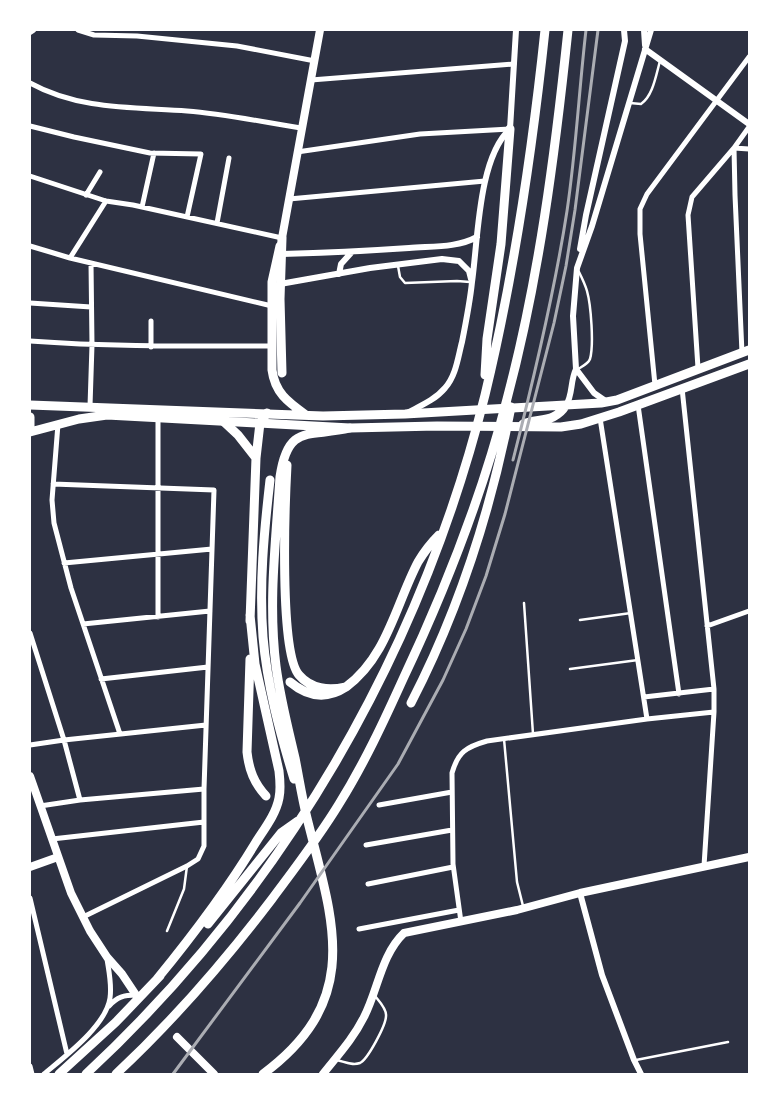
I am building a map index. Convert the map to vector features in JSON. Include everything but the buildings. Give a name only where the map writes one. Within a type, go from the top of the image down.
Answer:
[{"type":"main road","points":[[307,416],[288,401],[277,388],[274,381],[272,370],[272,282],[282,238],[320,30]]},
{"type":"main road","points":[[86,1074],[160,1000],[218,934],[260,878],[302,818],[341,754],[385,670],[410,616],[442,532],[472,441],[484,395],[508,290],[522,211],[545,30]]},
{"type":"main road","points":[[116,1074],[172,1020],[204,984],[240,941],[320,833],[350,786],[391,705],[446,584],[485,476],[514,375],[530,300],[545,212],[568,30]]},
{"type":"main road","points":[[484,395],[487,339],[501,244],[510,129]]},
{"type":"main road","points":[[282,238],[280,284],[282,373]]},
{"type":"main road","points":[[30,405],[307,416],[405,414],[566,406],[609,402],[745,352]]},
{"type":"main road","points":[[30,432],[79,419],[107,415],[350,428],[518,427],[542,423],[573,426],[638,405],[749,364]]},
{"type":"main road","points":[[411,703],[426,673],[476,549],[492,494],[504,441],[514,375]]},
{"type":"main road","points":[[542,423],[559,414],[566,406]]},
{"type":"main road","points":[[266,796],[254,780],[247,752],[256,458],[260,423],[267,413]]},
{"type":"main road","points":[[30,417],[30,428]]},
{"type":"main road","points":[[222,421],[246,444],[256,458]]},
{"type":"main road","points":[[263,1074],[301,1041],[317,1018],[325,1000],[333,965],[331,923],[325,890],[303,805],[280,687],[272,624],[273,559],[280,477],[284,458],[298,437],[304,434],[350,428]]},
{"type":"main road","points":[[292,444],[287,466],[285,559],[286,598],[292,658],[294,667],[299,675],[311,685],[326,689],[345,687]]},
{"type":"main road","points":[[270,480],[263,550],[263,637],[279,728],[303,805]]},
{"type":"main road","points":[[290,682],[302,690],[319,695],[332,694],[345,687],[363,672],[372,661],[399,608],[418,561],[427,547],[442,532]]},
{"type":"main road","points":[[157,978],[197,930],[232,880],[267,824],[279,798],[279,771],[255,664],[250,615]]},
{"type":"main road","points":[[30,776],[71,893],[83,918],[107,958],[122,974],[136,995]]},
{"type":"main road","points":[[59,1074],[116,1022],[196,938],[281,833],[302,818]]},
{"type":"main road","points":[[30,867],[58,857]]},
{"type":"main road","points":[[323,1074],[354,1036],[374,995],[390,950],[404,933],[461,922],[580,893],[749,857]]},
{"type":"main road","points":[[177,1037],[214,1074]]},
{"type":"main road","points":[[315,1074],[329,1067]]},
{"type":"street","points":[[78,30],[94,35],[136,36],[237,46],[315,61]]},
{"type":"street","points":[[405,414],[437,396],[445,388],[457,364],[472,282],[485,181],[496,148],[502,136],[510,129],[516,30]]},
{"type":"street","points":[[566,406],[569,401],[576,369],[572,316],[577,268],[586,215],[625,41],[624,30]]},
{"type":"street","points":[[644,30],[645,49]]},
{"type":"street","points":[[577,268],[592,226],[651,30]]},
{"type":"street","points":[[645,49],[717,100],[749,126],[734,148],[692,197],[688,215],[698,368]]},
{"type":"street","points":[[655,385],[640,234],[640,209],[647,194],[749,57]]},
{"type":"street","points":[[311,80],[514,64]]},
{"type":"street","points":[[30,83],[44,90],[82,102],[120,108],[188,111],[301,128]]},
{"type":"street","points":[[30,126],[154,153],[201,154],[187,217]]},
{"type":"street","points":[[297,152],[420,134],[510,129]]},
{"type":"street","points":[[734,148],[749,149]]},
{"type":"street","points":[[734,148],[735,195],[745,352]]},
{"type":"street","points":[[142,207],[154,153]]},
{"type":"street","points":[[217,223],[229,158]]},
{"type":"street","points":[[86,195],[100,172]]},
{"type":"street","points":[[30,176],[106,201],[142,207],[282,238]]},
{"type":"street","points":[[289,199],[485,181]]},
{"type":"street","points":[[70,258],[106,201]]},
{"type":"street","points":[[282,254],[351,253],[460,244],[477,237]]},
{"type":"street","points":[[30,246],[70,258],[272,306]]},
{"type":"street","points":[[339,274],[341,264],[351,253]]},
{"type":"street","points":[[280,284],[398,265],[451,259],[459,261],[465,266],[469,271],[472,282]]},
{"type":"street","points":[[90,406],[92,345],[90,307],[91,263]]},
{"type":"street","points":[[30,303],[90,307]]},
{"type":"street","points":[[151,321],[151,347]]},
{"type":"street","points":[[30,341],[151,347],[272,346]]},
{"type":"street","points":[[576,369],[594,392],[609,402]]},
{"type":"street","points":[[682,388],[714,689],[704,866]]},
{"type":"street","points":[[638,405],[679,694]]},
{"type":"street","points":[[158,417],[158,617]]},
{"type":"street","points":[[600,418],[648,719]]},
{"type":"street","points":[[58,424],[52,512],[71,588],[120,734]]},
{"type":"street","points":[[53,484],[214,490],[204,789],[204,846],[198,859],[187,866],[83,918]]},
{"type":"street","points":[[64,563],[212,549]]},
{"type":"street","points":[[83,624],[210,611]]},
{"type":"street","points":[[707,626],[747,613]]},
{"type":"street","points":[[30,633],[64,740],[80,800]]},
{"type":"street","points":[[101,679],[208,667]]},
{"type":"street","points":[[644,697],[714,689]]},
{"type":"street","points":[[461,922],[453,867],[452,773],[456,759],[462,752],[474,745],[504,739],[714,712]]},
{"type":"street","points":[[30,745],[206,725]]},
{"type":"street","points":[[40,806],[80,800],[204,789]]},
{"type":"street","points":[[379,805],[452,792]]},
{"type":"street","points":[[52,839],[204,822]]},
{"type":"street","points":[[366,845],[452,830]]},
{"type":"street","points":[[368,884],[453,867]]},
{"type":"street","points":[[580,893],[602,975],[641,1074]]},
{"type":"street","points":[[30,898],[67,1054]]},
{"type":"street","points":[[359,929],[459,910]]},
{"type":"street","points":[[107,958],[110,998],[107,1008]]},
{"type":"street","points":[[44,1074],[93,1029],[115,999],[122,996],[136,995]]},
{"type":"street","points":[[30,1066],[32,1074]]},
{"type":"lane","points":[[629,103],[641,104],[646,100],[654,84],[660,60]]},
{"type":"lane","points":[[398,265],[400,277],[405,283],[472,282]]},
{"type":"lane","points":[[576,369],[586,364],[590,359],[591,348],[590,302],[577,268]]},
{"type":"lane","points":[[524,603],[533,735]]},
{"type":"lane","points":[[580,620],[631,613]]},
{"type":"lane","points":[[570,669],[638,660]]},
{"type":"lane","points":[[504,739],[517,882],[523,908]]},
{"type":"lane","points":[[168,931],[184,889],[187,866]]},
{"type":"lane","points":[[336,1059],[353,1064],[363,1062],[369,1054],[386,1016],[386,1011],[374,995]]},
{"type":"lane","points":[[634,1060],[728,1042]]},
{"type":"railway","points":[[513,460],[543,336],[562,242],[573,166],[586,30]]},
{"type":"railway","points":[[173,1074],[300,903],[398,764],[443,680],[466,629],[486,576],[505,514],[554,323],[575,210],[598,30]]}]
